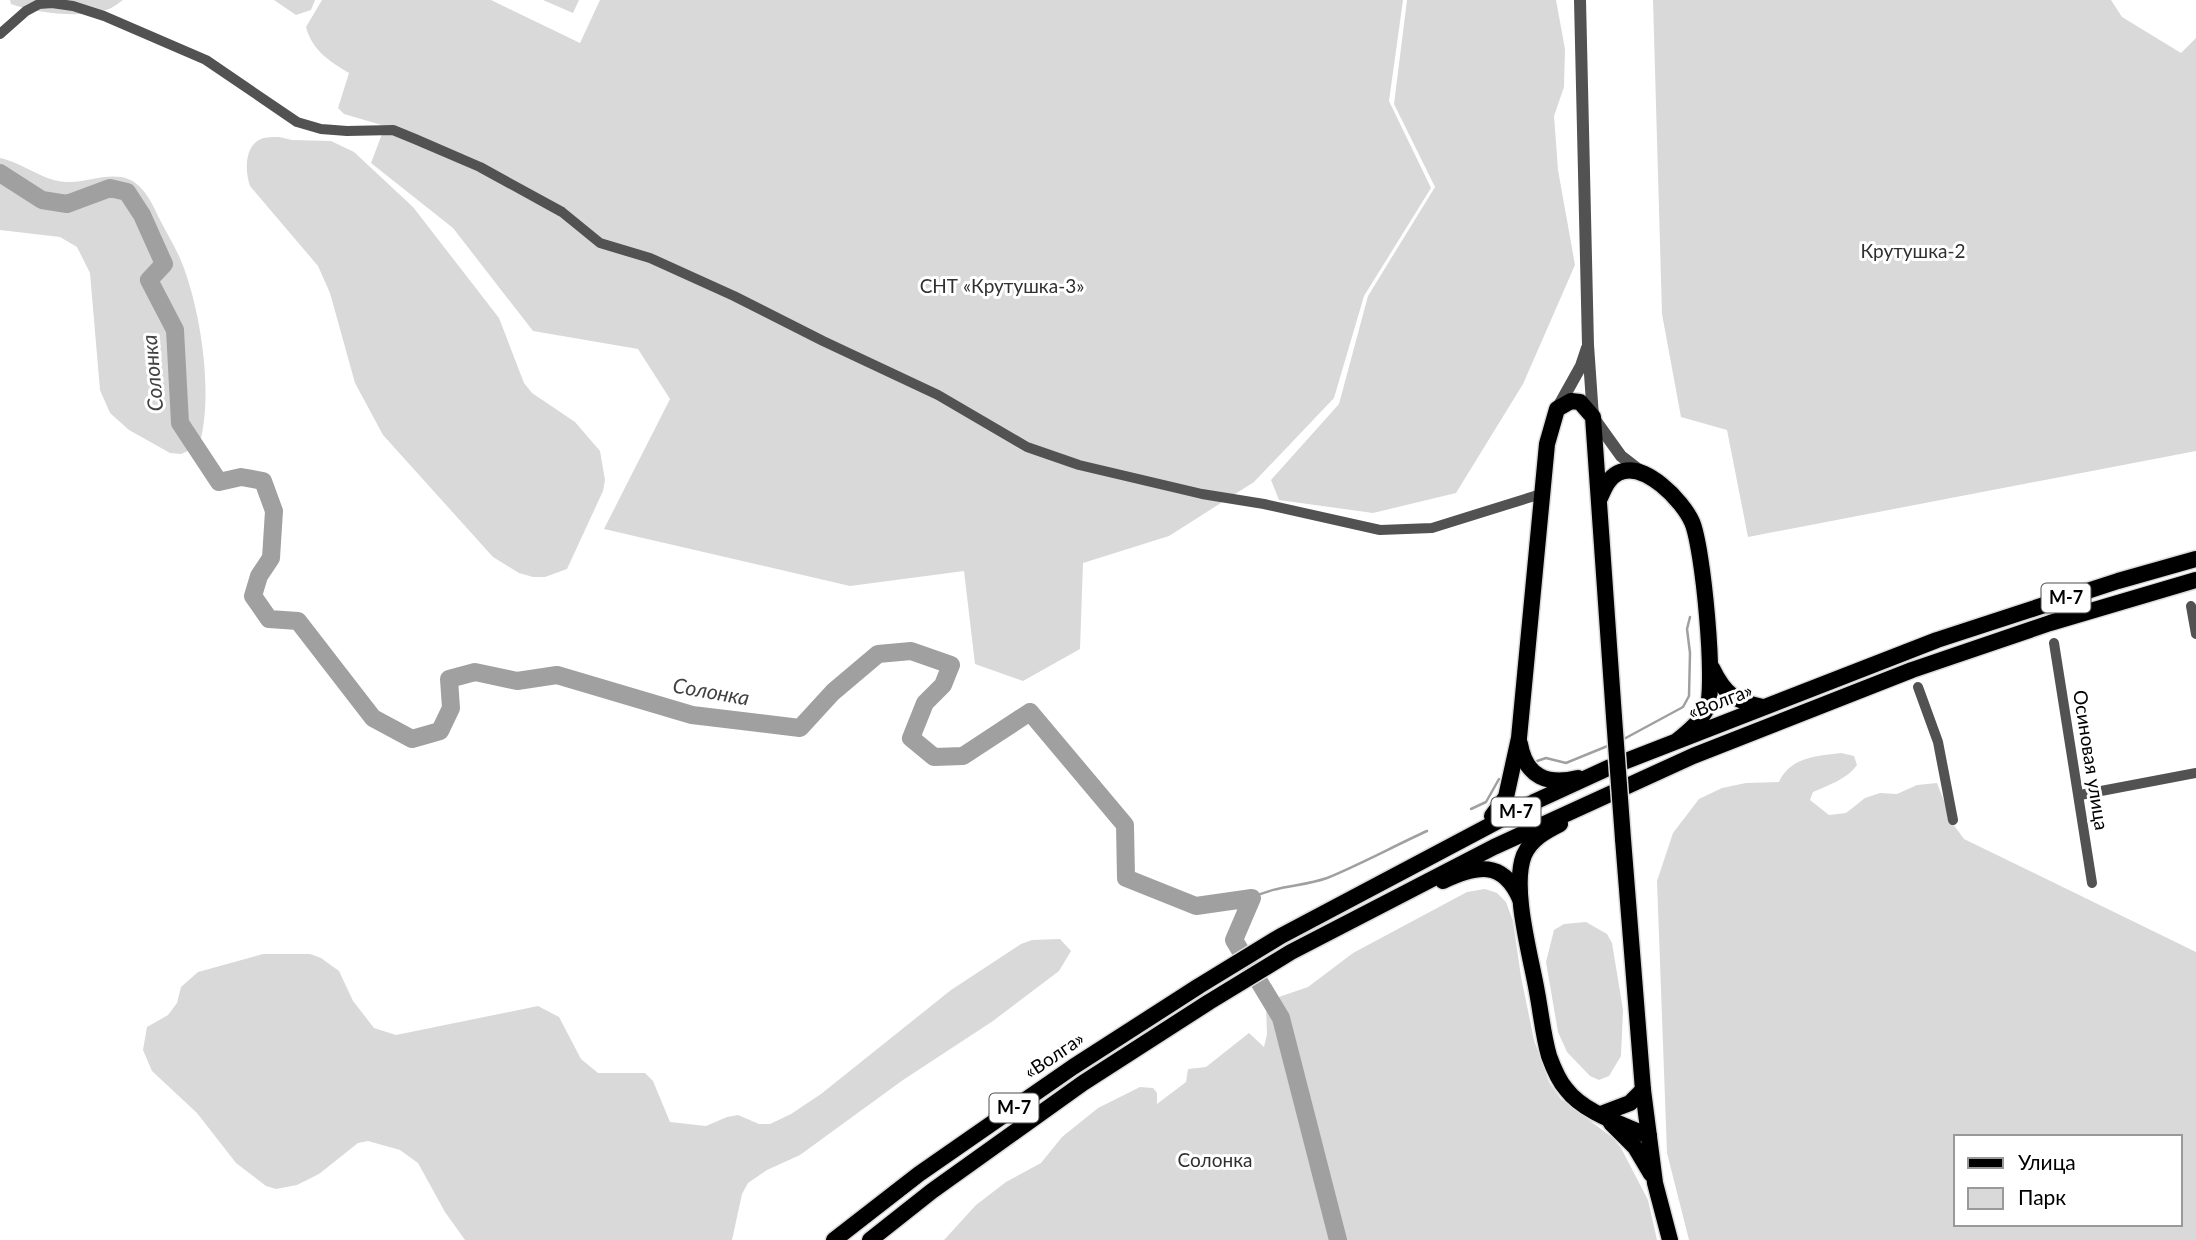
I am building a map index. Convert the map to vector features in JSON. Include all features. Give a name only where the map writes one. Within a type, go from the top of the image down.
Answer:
[{"type":"main road","points":[[1492,816],[1506,797],[1519,738],[1547,444],[1557,409],[1571,401],[1580,402],[1593,417],[1643,1090],[1655,1183],[1670,1240]]},
{"type":"main road","points":[[1599,500],[1604,488],[1617,473],[1643,473],[1673,495],[1694,525],[1711,666],[1709,700],[1695,725],[1676,741]]},
{"type":"main road","name":"«Волга»","points":[[834,1240],[919,1174],[1073,1067],[1199,985],[1281,936],[1576,779],[1937,640],[2118,581],[2196,559]]},
{"type":"main road","name":"«Волга»","points":[[870,1240],[932,1191],[1083,1083],[1209,1002],[1291,952],[1494,846],[1754,731],[1912,670],[2050,623],[2196,580]]},
{"type":"main road","points":[[1711,666],[1727,693],[1763,707]]},
{"type":"main road","points":[[1519,738],[1524,759],[1534,772],[1550,782],[1576,779]]},
{"type":"main road","points":[[1448,846],[1471,827],[1492,816],[1576,779]]},
{"type":"main road","points":[[1593,800],[1577,814],[1531,842],[1522,864],[1521,901],[1548,1053],[1553,1066],[1567,1091],[1584,1105],[1649,1136]]},
{"type":"main road","points":[[1410,892],[1471,870],[1488,869],[1499,872],[1511,882],[1521,901]]},
{"type":"main road","points":[[1601,1114],[1625,1105],[1643,1090]]},
{"type":"main road","points":[[1601,1114],[1635,1147],[1655,1183]]},
{"type":"street","points":[[1580,0],[1588,345],[1593,417],[1620,456],[1643,473]]},
{"type":"street","points":[[0,34],[26,11],[39,5],[52,3],[73,6],[104,16],[206,60],[297,122],[332,130],[393,130],[480,167],[562,212],[600,243],[650,258],[734,296],[938,395],[1027,447],[1079,465],[1202,494],[1264,504],[1380,530],[1432,528],[1541,494]]},
{"type":"street","points":[[1557,409],[1581,366],[1588,345]]},
{"type":"street","points":[[2191,606],[2196,634]]},
{"type":"street","name":"Осиновая улица","points":[[2054,643],[2092,883]]},
{"type":"street","points":[[1918,687],[1938,742],[1953,820]]},
{"type":"street","points":[[2080,795],[2196,773]]},
{"type":"green space","points":[[10,0],[123,0],[99,12],[60,14],[11,4]]},
{"type":"green space","points":[[274,0],[315,0],[311,10],[296,15]]},
{"type":"green space","name":"СНТ «Крутушка-3»","points":[[322,0],[491,0],[580,43],[600,0],[1403,0],[1389,101],[1431,188],[1364,296],[1334,398],[1254,482],[1169,536],[1083,563],[1080,649],[1023,681],[975,664],[964,571],[850,586],[604,529],[670,399],[638,349],[533,331],[453,228],[371,163],[385,126],[344,114],[338,108],[349,73],[317,48],[306,27]]},
{"type":"green space","points":[[543,0],[579,0],[573,13]]},
{"type":"green space","points":[[1407,0],[1556,0],[1565,49],[1564,87],[1554,116],[1558,170],[1575,265],[1523,384],[1456,493],[1373,513],[1279,500],[1271,480],[1339,404],[1368,296],[1435,187],[1394,104]]},
{"type":"green space","name":"Крутушка-2","points":[[1653,0],[2111,0],[2122,17],[2181,53],[2196,38],[2196,451],[1748,537],[1727,430],[1681,417],[1662,314]]},
{"type":"green space","points":[[279,137],[331,141],[354,152],[413,207],[499,318],[524,383],[532,393],[575,422],[600,451],[605,480],[603,491],[567,569],[545,577],[533,577],[519,573],[493,557],[383,435],[355,383],[330,293],[318,266],[250,186],[247,160],[251,147],[261,139]]},
{"type":"green space","points":[[0,158],[61,181],[121,177],[134,182],[147,196],[180,257],[200,329],[205,403],[199,446],[181,454],[170,453],[129,430],[110,413],[100,390],[90,273],[77,247],[60,237],[0,230]]},
{"type":"green space","points":[[1841,753],[1854,756],[1857,765],[1843,778],[1813,792],[1810,800],[1829,815],[1846,813],[1865,798],[1880,793],[1897,794],[1917,785],[1937,783],[1953,824],[1964,839],[2196,952],[2196,1240],[1689,1240],[1667,1153],[1657,881],[1673,833],[1699,799],[1722,788],[1746,783],[1779,782],[1790,767],[1814,757]]},
{"type":"green space","points":[[1485,889],[1497,893],[1506,902],[1513,921],[1534,1040],[1549,1082],[1561,1099],[1613,1138],[1621,1148],[1648,1200],[1657,1240],[944,1240],[976,1205],[1006,1182],[1041,1163],[1062,1137],[1098,1108],[1140,1087],[1153,1088],[1157,1093],[1157,1104],[1186,1082],[1188,1069],[1206,1067],[1249,1033],[1264,1047],[1267,1034],[1266,1005],[1270,1000],[1308,987],[1353,953],[1467,892]]},
{"type":"green space","points":[[1586,922],[1607,934],[1612,943],[1623,1010],[1621,1056],[1609,1076],[1599,1080],[1590,1076],[1567,1052],[1558,1032],[1546,962],[1554,930],[1564,924]]},
{"type":"green space","points":[[1060,939],[1071,951],[1059,971],[993,1021],[903,1080],[800,1155],[767,1170],[748,1183],[742,1194],[732,1240],[465,1240],[445,1212],[418,1163],[400,1150],[368,1141],[358,1143],[319,1174],[297,1185],[276,1189],[266,1186],[236,1163],[197,1113],[152,1071],[143,1050],[147,1027],[168,1015],[177,1003],[181,987],[198,972],[263,954],[310,954],[321,958],[339,971],[353,1001],[374,1028],[396,1035],[538,1006],[559,1017],[581,1059],[598,1073],[645,1073],[653,1081],[670,1122],[706,1126],[738,1115],[759,1124],[770,1124],[821,1094],[951,990],[1021,944],[1032,940]]},
{"type":"waterway","name":"Солонка","points":[[0,173],[42,200],[67,204],[110,188],[127,192],[142,215],[164,264],[149,280],[175,330],[180,423],[219,482],[241,477],[263,481],[274,511],[271,558],[259,576],[253,596],[269,619],[298,621],[373,718],[412,739],[440,731],[451,708],[449,679],[475,672],[517,681],[557,675],[692,715],[800,728],[833,692],[878,654],[911,651],[951,665],[943,685],[925,703],[911,738],[934,757],[963,756],[1030,712],[1125,825],[1126,878],[1196,906],[1252,898],[1234,940],[1281,1018],[1338,1240]]},
{"type":"waterway","points":[[1622,740],[1683,707],[1689,696],[1690,653],[1687,629],[1690,617]]},
{"type":"waterway","points":[[1537,761],[1546,758],[1566,763],[1610,745]]},
{"type":"waterway","points":[[1471,809],[1486,802],[1499,779]]},
{"type":"waterway","points":[[1252,898],[1270,891],[1327,878],[1427,831]]}]
